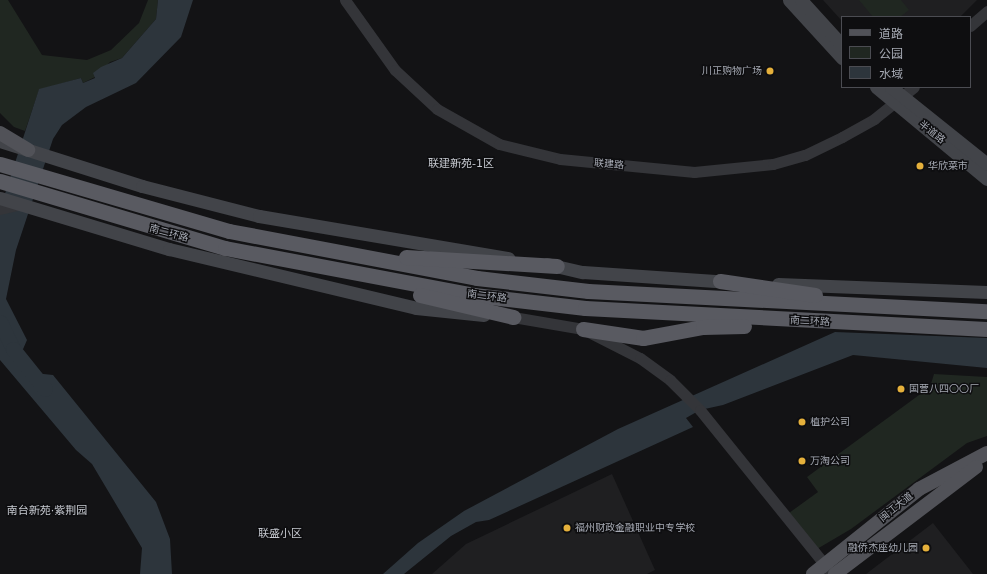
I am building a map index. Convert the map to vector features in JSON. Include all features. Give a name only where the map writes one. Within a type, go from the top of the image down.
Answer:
[{"type":"highway","name":"南二环路","points":[[0,164],[133,205],[331,253],[477,278],[588,291],[987,311]]},
{"type":"highway","name":"南二环路","points":[[0,181],[126,221],[326,270],[474,295],[585,308],[987,329]]},
{"type":"highway","points":[[331,253],[557,266]]},
{"type":"highway","points":[[326,270],[513,317]]},
{"type":"highway","points":[[720,281],[807,293],[858,305]]},
{"type":"highway","points":[[583,329],[643,338],[703,327],[856,323]]},
{"type":"main road","points":[[789,0],[841,57]]},
{"type":"main road","points":[[801,0],[841,44]]},
{"type":"main road","name":"半道路","points":[[878,88],[899,100],[987,164]]},
{"type":"main road","name":"半道路","points":[[892,88],[899,100],[987,179]]},
{"type":"main road","points":[[2,139],[50,158],[266,217],[557,266],[583,272],[720,281],[987,292]]},
{"type":"main road","points":[[0,198],[40,212],[169,249],[416,308],[513,317]]},
{"type":"main road","name":"闽江大道","points":[[826,572],[920,489],[987,453]]},
{"type":"main road","name":"闽江大道","points":[[826,572],[961,476],[987,461]]},
{"type":"street","name":"联建路","points":[[345,0],[395,70],[437,110],[499,144],[541,156],[694,172],[746,169],[814,151],[899,100],[913,88]]},
{"type":"street","points":[[971,25],[987,11]]},
{"type":"street","points":[[0,209],[18,205]]},
{"type":"street","points":[[513,317],[583,329],[640,358],[689,397],[826,572]]},
{"type":"shaded area","points":[[823,0],[977,0],[961,16],[841,16],[841,20]]},
{"type":"shaded area","name":"福州财政金融职业中专学校","points":[[612,474],[655,570],[647,574],[432,574],[466,544]]},
{"type":"shaded area","name":"融侨杰座幼儿园","points":[[933,523],[973,574],[866,574]]},
{"type":"green space","points":[[0,0],[8,0],[42,55],[87,60],[111,50],[139,23],[148,0],[158,0],[156,19],[122,58],[110,62],[95,77],[83,83],[81,78],[39,90],[25,131],[14,127],[0,113]]},
{"type":"green space","points":[[859,0],[901,0],[909,10],[901,16],[872,16]]},
{"type":"green space","points":[[934,374],[987,377],[987,436],[967,443],[851,529],[817,549],[789,513],[818,492],[807,477],[930,387]]},
{"type":"water","points":[[158,0],[193,0],[181,37],[136,83],[86,107],[62,125],[53,139],[16,250],[6,299],[27,340],[17,363],[25,372],[53,375],[156,502],[170,539],[172,574],[140,574],[142,548],[92,464],[76,450],[0,360],[0,209],[39,89],[81,78],[83,83],[95,78],[93,73],[101,67],[122,58],[156,19]]},
{"type":"water","points":[[835,332],[987,338],[987,368],[853,355],[723,405],[700,410],[686,418],[693,427],[489,520],[476,522],[451,536],[404,574],[383,574],[418,543],[464,511],[618,429]]},
{"type":"waterway","points":[[0,322],[13,349],[45,389]]},
{"type":"place","name":"川正购物广场","points":[[770,71]]},
{"type":"place","name":"华欣菜市","points":[[920,166]]},
{"type":"place","name":"国营八四〇〇厂","points":[[901,389]]},
{"type":"place","name":"植护公司","points":[[802,422]]},
{"type":"place","name":"万淘公司","points":[[802,461]]},
{"type":"place","name":"福州财政金融职业中专学校","points":[[567,528]]},
{"type":"place","name":"融侨杰座幼儿园","points":[[926,548]]},
{"type":"district","name":"联建新苑-1区","points":[[461,164]]},
{"type":"district","name":"南台新苑·紫荆园","points":[[47,511]]},
{"type":"district","name":"联盛小区","points":[[280,534]]}]
